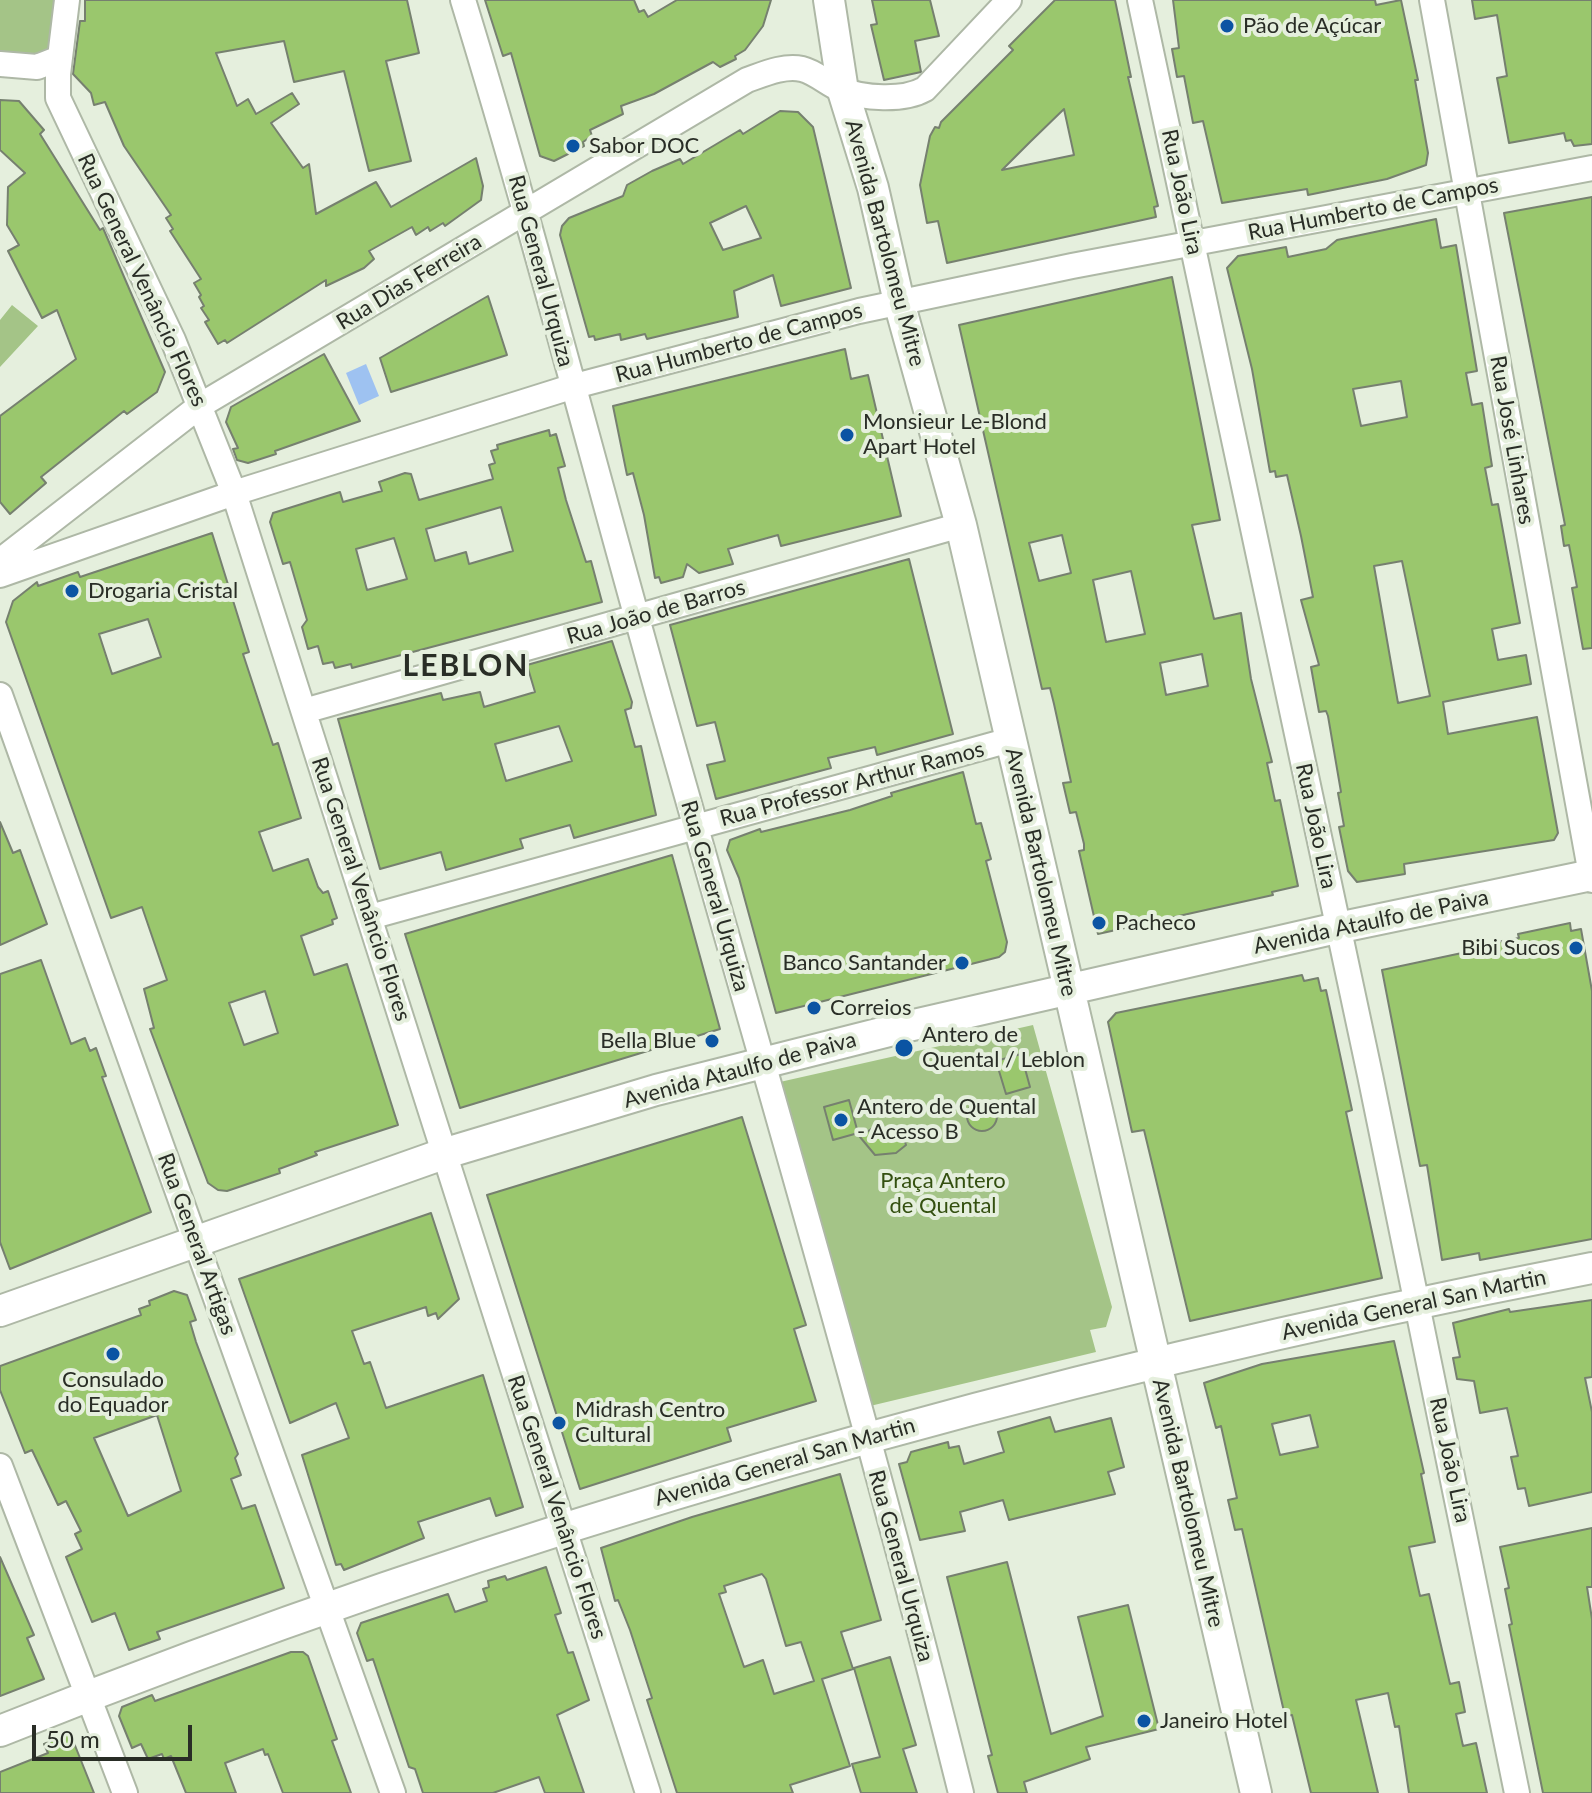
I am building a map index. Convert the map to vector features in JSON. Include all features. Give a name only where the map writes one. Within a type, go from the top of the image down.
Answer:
[{"type":"main road","name":"Avenida Bartolomeu Mitre","points":[[829,0],[843,91],[873,188],[899,302],[961,525],[1256,1793]]},
{"type":"main road","name":"Avenida Ataulfo de Paiva","points":[[0,1311],[446,1153],[762,1062],[1337,928],[1592,877]]},
{"type":"main road","name":"Avenida General San Martin","points":[[0,1731],[325,1609],[563,1527],[865,1436],[1416,1302],[1592,1268]]},
{"type":"street","name":"Rua General Venâncio Flores","points":[[67,0],[57,90],[63,113],[140,266],[201,405],[234,493],[648,1793]]},
{"type":"street","name":"Rua General Urquiza","points":[[463,0],[528,210],[571,387],[762,1062],[961,1793]]},
{"type":"street","points":[[843,91],[883,97],[915,94],[925,89],[1009,0]]},
{"type":"street","name":"Rua João Lira","points":[[1140,0],[1517,1793]]},
{"type":"street","name":"Rua José Linhares","points":[[1432,0],[1592,877]]},
{"type":"street","points":[[0,64],[37,67],[60,58]]},
{"type":"street","name":"Rua Dias Ferreira","points":[[0,561],[201,405],[747,80],[783,69],[803,69],[843,91]]},
{"type":"street","points":[[0,73],[34,77],[57,90]]},
{"type":"street","name":"Rua Humberto de Campos","points":[[0,575],[234,493],[571,387],[899,302],[1592,168]]},
{"type":"street","name":"Rua João de Barros","points":[[304,711],[961,525]]},
{"type":"street","name":"Rua General Artigas","points":[[0,695],[393,1793]]},
{"type":"street","name":"Rua Professor Arthur Ramos","points":[[370,917],[1010,740]]},
{"type":"street","points":[[0,1466],[125,1793]]},
{"type":"green space","points":[[0,0],[57,0],[48,50],[32,56],[0,54]]},
{"type":"green space","points":[[12,305],[38,326],[0,367],[0,320]]},
{"type":"green space","name":"Praça Antero de Quental","points":[[1033,1025],[1112,1307],[1106,1327],[1090,1330],[1096,1352],[870,1406],[771,1084]]},
{"type":"water","points":[[366,364],[379,396],[359,405],[346,373]]},
{"type":"building","points":[[85,0],[407,0],[419,53],[386,61],[411,161],[369,171],[344,71],[294,82],[284,41],[216,53],[237,106],[248,99],[256,114],[292,93],[299,104],[271,123],[303,168],[309,164],[316,214],[376,182],[391,207],[476,158],[483,186],[481,200],[445,226],[443,223],[430,231],[428,227],[416,235],[412,227],[369,251],[374,259],[364,268],[326,286],[326,280],[227,343],[225,340],[218,344],[205,322],[209,320],[201,308],[204,306],[199,297],[201,295],[194,283],[201,279],[170,231],[173,229],[166,218],[171,215],[124,146],[105,102],[94,105],[91,93],[73,74],[80,21],[85,21]]},
{"type":"building","points":[[485,0],[634,0],[639,12],[644,10],[648,17],[677,0],[771,0],[763,26],[745,50],[735,56],[736,59],[720,67],[713,62],[654,94],[621,106],[623,114],[590,130],[592,136],[583,142],[584,146],[554,161],[540,156],[511,53],[503,56]]},
{"type":"building","points":[[872,0],[930,0],[939,36],[915,41],[921,72],[884,80],[871,25],[877,24]]},
{"type":"building","points":[[1055,0],[1115,0],[1131,77],[1128,77],[1158,206],[1154,207],[1156,217],[947,263],[938,221],[927,223],[920,185],[930,136],[935,127],[939,128],[941,122],[1013,50],[1009,46]],"holes":[[[1064,109],[1074,155],[1002,170]]]},
{"type":"building","points":[[1173,0],[1375,0],[1376,5],[1401,0],[1418,80],[1415,80],[1428,153],[1426,165],[1387,179],[1308,195],[1307,189],[1222,203],[1203,121],[1193,123],[1184,76],[1177,77],[1172,49],[1179,48]]},
{"type":"building","points":[[1472,0],[1592,0],[1592,144],[1574,146],[1571,140],[1566,141],[1564,133],[1509,143],[1497,78],[1507,76],[1497,15],[1475,19]]},
{"type":"building","points":[[0,100],[19,101],[44,130],[40,134],[100,230],[103,228],[165,372],[157,392],[127,414],[124,411],[41,477],[46,483],[10,514],[0,502],[0,416],[76,359],[57,310],[42,318],[8,251],[19,245],[7,225],[8,187],[25,173],[0,150]]},
{"type":"building","points":[[780,111],[798,112],[813,127],[851,288],[781,306],[773,275],[734,291],[738,317],[647,339],[645,334],[621,340],[620,334],[595,340],[594,336],[589,337],[560,235],[562,226],[569,218],[623,196],[627,185],[652,171],[680,159],[683,164],[740,130],[743,134]],"holes":[[[746,206],[761,238],[723,250],[710,223]]]},
{"type":"building","points":[[1592,197],[1592,648],[1583,649],[1572,588],[1577,587],[1569,545],[1564,546],[1561,526],[1565,525],[1504,213]]},
{"type":"building","points":[[1436,219],[1441,248],[1456,245],[1477,371],[1466,373],[1472,405],[1482,403],[1492,466],[1485,468],[1492,505],[1498,504],[1520,623],[1492,629],[1498,660],[1526,655],[1531,684],[1443,702],[1448,734],[1537,717],[1558,833],[1554,840],[1404,864],[1405,874],[1357,882],[1348,871],[1339,827],[1344,826],[1338,793],[1341,792],[1328,716],[1326,711],[1319,712],[1311,667],[1319,665],[1301,600],[1313,597],[1301,536],[1287,475],[1276,477],[1275,471],[1270,472],[1252,369],[1227,268],[1238,256],[1286,247],[1288,257],[1326,249],[1337,240]],"holes":[[[1401,381],[1407,417],[1361,426],[1353,389]],[[1402,561],[1430,696],[1398,703],[1374,566]]]},
{"type":"building","points":[[1172,277],[1220,520],[1192,525],[1214,619],[1241,613],[1251,679],[1272,762],[1267,763],[1275,801],[1280,800],[1298,886],[1272,892],[1273,895],[1098,934],[1079,851],[1084,850],[1084,844],[1076,812],[1070,813],[1063,783],[1071,782],[1054,704],[1050,688],[1042,689],[959,325]],"holes":[[[1062,535],[1071,573],[1039,581],[1029,543]],[[1131,571],[1145,634],[1106,642],[1093,580]],[[1202,654],[1208,686],[1166,695],[1160,663]]]},
{"type":"building","points":[[488,296],[507,355],[391,392],[380,358]]},
{"type":"building","points":[[845,349],[851,379],[868,375],[901,516],[781,546],[778,535],[728,549],[733,564],[699,573],[687,564],[683,577],[661,583],[659,577],[655,578],[633,473],[627,475],[613,406]]},
{"type":"building","points":[[324,354],[360,421],[248,463],[237,460],[233,449],[238,448],[226,422],[231,407]]},
{"type":"building","points":[[549,430],[550,436],[556,434],[565,466],[558,468],[566,500],[586,562],[591,561],[602,602],[352,668],[351,664],[335,668],[333,662],[323,664],[318,646],[308,649],[302,627],[307,620],[290,562],[283,564],[270,522],[273,513],[340,492],[343,502],[382,491],[379,482],[405,473],[411,474],[419,500],[493,479],[489,465],[495,463],[491,451],[498,449],[497,445]],"holes":[[[501,507],[513,551],[469,564],[466,552],[435,561],[426,529]],[[394,538],[407,579],[367,590],[356,549]]]},
{"type":"building","points":[[212,533],[249,652],[243,654],[273,745],[278,743],[301,818],[259,832],[273,871],[308,859],[318,887],[323,893],[328,891],[337,918],[332,920],[333,924],[301,936],[314,975],[347,964],[398,1125],[315,1152],[317,1155],[279,1169],[280,1173],[227,1191],[218,1190],[208,1183],[150,1029],[154,1028],[144,989],[167,980],[142,907],[111,918],[6,622],[13,601],[37,582],[38,586],[78,572],[80,577]],"holes":[[[148,619],[161,657],[112,674],[99,634]],[[265,991],[278,1033],[244,1045],[229,1003]]]},
{"type":"building","points":[[909,559],[953,734],[877,755],[875,747],[828,758],[831,768],[716,799],[707,765],[725,761],[715,722],[697,726],[670,625]]},
{"type":"building","points":[[612,641],[632,702],[631,708],[625,710],[635,747],[641,746],[656,815],[574,838],[570,825],[520,839],[523,848],[446,870],[441,852],[380,869],[338,719],[441,693],[443,700],[480,692],[484,707],[535,692],[527,665]],"holes":[[[559,726],[572,761],[506,781],[495,744]]]},
{"type":"building","points":[[963,772],[976,824],[981,823],[991,859],[986,861],[1007,942],[1005,952],[999,957],[776,1013],[739,878],[727,850],[730,840],[760,829],[761,832],[850,810],[892,796],[891,793]]},
{"type":"building","points":[[0,822],[13,853],[20,850],[47,924],[0,945]]},
{"type":"building","points":[[672,855],[720,1029],[460,1108],[405,934]]},
{"type":"building","points":[[1570,923],[1571,931],[1581,929],[1592,991],[1592,1239],[1480,1260],[1479,1253],[1442,1260],[1427,1165],[1420,1166],[1382,970],[1476,950],[1475,946],[1519,938],[1518,934]]},
{"type":"building","points":[[41,960],[71,1044],[85,1038],[90,1051],[96,1048],[106,1076],[102,1077],[151,1212],[10,1269],[0,1242],[0,974]]},
{"type":"building","points":[[1302,975],[1304,981],[1318,978],[1321,991],[1326,990],[1352,1110],[1346,1112],[1382,1278],[1190,1321],[1144,1130],[1132,1132],[1108,1022],[1116,1013]]},
{"type":"building","points":[[1021,1054],[1030,1087],[1006,1094],[996,1061]]},
{"type":"building","name":"Antero de Quental - Acesso B","points":[[849,1100],[858,1133],[833,1140],[824,1107]]},
{"type":"building","points":[[982,1101],[993,1105],[997,1116],[993,1127],[982,1131],[971,1127],[967,1116],[971,1105]]},
{"type":"building","points":[[742,1117],[806,1325],[794,1329],[816,1401],[727,1428],[731,1441],[580,1489],[487,1195]]},
{"type":"building","points":[[874,1127],[901,1129],[906,1145],[896,1153],[875,1155],[860,1137]]},
{"type":"building","points":[[431,1213],[459,1299],[438,1319],[436,1313],[428,1316],[426,1307],[352,1331],[364,1364],[370,1362],[386,1408],[483,1375],[523,1507],[496,1516],[490,1498],[418,1522],[424,1538],[344,1570],[341,1564],[336,1565],[302,1455],[349,1438],[336,1403],[290,1423],[239,1279]]},
{"type":"building","points":[[174,1291],[187,1295],[196,1320],[190,1322],[196,1342],[238,1454],[235,1458],[241,1475],[231,1479],[242,1509],[255,1505],[284,1588],[157,1632],[160,1639],[129,1650],[115,1613],[92,1622],[66,1557],[82,1549],[75,1534],[81,1531],[66,1501],[58,1505],[32,1450],[25,1453],[0,1390],[0,1366],[141,1315],[139,1309],[150,1305],[149,1301]],"holes":[[[157,1415],[181,1491],[128,1516],[94,1438]]]},
{"type":"building","points":[[1592,1300],[1592,1377],[1585,1378],[1592,1412],[1592,1492],[1529,1506],[1525,1488],[1518,1489],[1511,1457],[1518,1456],[1507,1408],[1480,1413],[1474,1381],[1457,1379],[1453,1358],[1460,1357],[1453,1323],[1509,1309],[1510,1312]]},
{"type":"building","points":[[1394,1341],[1424,1473],[1421,1474],[1435,1542],[1409,1547],[1420,1596],[1429,1594],[1450,1684],[1459,1682],[1465,1712],[1456,1714],[1463,1746],[1476,1743],[1487,1793],[1409,1793],[1399,1726],[1395,1727],[1388,1693],[1356,1700],[1378,1793],[1311,1793],[1292,1715],[1285,1716],[1242,1529],[1235,1530],[1228,1500],[1237,1498],[1221,1426],[1216,1428],[1204,1383],[1262,1364]],"holes":[[[1310,1415],[1318,1447],[1280,1455],[1272,1424]]]},
{"type":"building","points":[[1050,1417],[1055,1432],[1111,1418],[1124,1467],[1108,1472],[1115,1494],[1009,1520],[1003,1500],[960,1512],[965,1531],[920,1540],[899,1464],[907,1462],[911,1452],[948,1442],[949,1448],[959,1446],[964,1464],[1004,1452],[998,1432]]},
{"type":"building","points":[[840,1474],[881,1620],[841,1632],[853,1669],[822,1679],[850,1766],[790,1785],[793,1793],[677,1793],[647,1700],[652,1698],[630,1630],[618,1600],[615,1601],[601,1548],[692,1517]],"holes":[[[762,1574],[786,1646],[801,1642],[814,1681],[774,1694],[763,1660],[744,1667],[719,1594],[726,1592],[724,1586]]]},
{"type":"building","points":[[1592,1528],[1592,1587],[1587,1587],[1592,1619],[1592,1793],[1543,1793],[1509,1625],[1512,1624],[1505,1589],[1509,1588],[1500,1547]]},
{"type":"building","points":[[0,1557],[34,1635],[27,1638],[44,1679],[0,1696]]},
{"type":"building","points":[[1007,1562],[1051,1734],[1103,1716],[1078,1617],[1128,1605],[1159,1729],[1086,1747],[1090,1759],[1024,1782],[1027,1793],[998,1793],[988,1756],[992,1755],[947,1577]]},
{"type":"building","points":[[546,1567],[561,1613],[555,1615],[568,1653],[573,1652],[589,1700],[557,1715],[584,1793],[545,1793],[539,1777],[493,1793],[423,1793],[415,1769],[409,1767],[373,1659],[367,1661],[357,1633],[361,1623],[448,1594],[455,1612],[487,1601],[483,1589],[489,1587],[488,1581],[505,1576],[507,1580]]},
{"type":"building","points":[[291,1652],[303,1652],[308,1656],[337,1739],[332,1741],[351,1793],[283,1793],[268,1754],[265,1755],[263,1749],[225,1763],[236,1793],[186,1793],[171,1756],[164,1759],[162,1754],[148,1759],[141,1744],[132,1748],[119,1716],[122,1707],[152,1695],[155,1701]]},
{"type":"building","points":[[890,1657],[916,1745],[903,1749],[917,1793],[861,1793],[852,1764],[880,1757],[854,1668]]},
{"type":"building","points":[[70,1733],[94,1793],[0,1793],[0,1772],[48,1753],[44,1744]]},
{"type":"place","name":"Pão de Açúcar","points":[[1227,26]]},
{"type":"place","name":"Sabor DOC","points":[[573,146]]},
{"type":"place","name":"Monsieur Le-Blond Apart Hotel","points":[[847,435]]},
{"type":"place","name":"Drogaria Cristal","points":[[72,591]]},
{"type":"place","name":"Pacheco","points":[[1099,923]]},
{"type":"place","name":"Bibi Sucos","points":[[1576,948]]},
{"type":"place","name":"Banco Santander","points":[[962,963]]},
{"type":"place","name":"Correios","points":[[814,1008]]},
{"type":"place","name":"Bella Blue","points":[[712,1041]]},
{"type":"place","name":"Antero de Quental / Leblon","points":[[904,1048]]},
{"type":"place","name":"Antero de Quental - Acesso B","points":[[841,1120]]},
{"type":"place","name":"Consulado do Equador","points":[[113,1354]]},
{"type":"place","name":"Midrash Centro Cultural","points":[[559,1423]]},
{"type":"place","name":"Janeiro Hotel","points":[[1144,1721]]},
{"type":"district","name":"LEBLON","points":[[466,666]]}]
